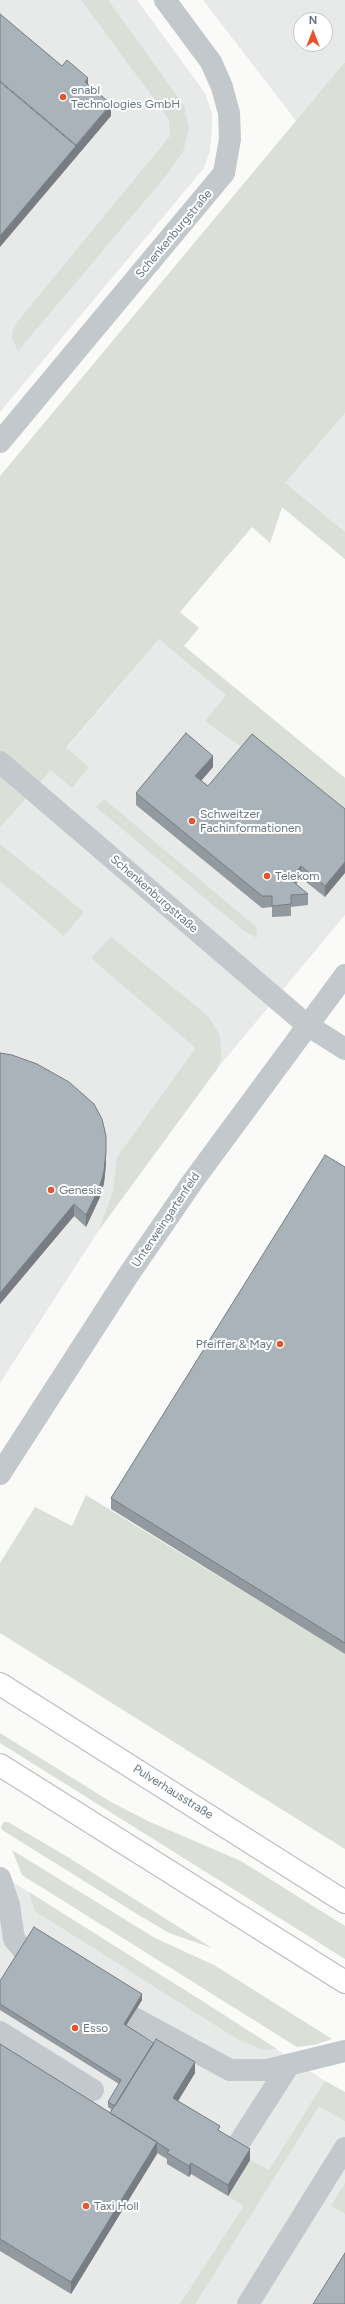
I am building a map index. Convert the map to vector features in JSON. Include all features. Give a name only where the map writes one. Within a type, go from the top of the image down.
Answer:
[{"type":"main road","name":"Pulverhausstraße","points":[[0,1684],[345,1902]]},
{"type":"main road","points":[[0,1765],[345,1982]]},
{"type":"street","name":"Schenkenburgstraße","points":[[0,442],[224,173],[230,139],[229,113],[222,87],[211,62],[165,0]]},
{"type":"street","name":"Schenkenburgstraße","points":[[0,762],[307,1025],[345,1049]]},
{"type":"street","name":"Unterweingartenfeld","points":[[0,1474],[129,1274],[192,1181],[345,975]]},
{"type":"street","points":[[1,1888],[8,1905],[14,1939],[23,1950]]},
{"type":"street","points":[[132,2017],[230,2070],[267,2070],[345,2052]]},
{"type":"street","points":[[0,2032],[93,2090]]},
{"type":"street","points":[[234,2151],[289,2065]]},
{"type":"street","points":[[248,2304],[345,2148]]},
{"type":"shaded area","points":[[0,0],[137,0],[205,93],[212,113],[212,130],[210,151],[204,168],[0,412]]},
{"type":"shaded area","points":[[81,0],[108,0],[184,106],[189,128],[183,152],[164,178],[18,351],[12,338],[13,330],[18,321],[170,136],[169,119]]},
{"type":"shaded area","points":[[203,0],[345,0],[345,62],[297,122]]},
{"type":"shaded area","points":[[345,62],[345,413],[285,483],[345,532],[345,559],[282,507],[270,543],[252,527],[180,612],[199,628],[184,646],[345,778],[345,820],[205,721],[226,695],[159,639],[66,748],[89,767],[72,788],[51,770],[0,828],[0,476]]},
{"type":"shaded area","points":[[345,413],[345,559],[282,507],[270,543],[285,483]]},
{"type":"shaded area","points":[[159,639],[345,778],[345,915],[217,1069],[99,1230],[0,1383],[0,828],[51,770],[72,787],[89,767],[66,749]]},
{"type":"shaded area","points":[[104,799],[256,927],[257,938],[244,931],[96,807]]},
{"type":"shaded area","points":[[0,844],[84,912],[64,936],[0,881]]},
{"type":"shaded area","points":[[111,937],[208,1016],[219,1034],[221,1059],[217,1069],[99,1230],[113,1192],[117,1157],[196,1048],[91,958]]},
{"type":"shaded area","points":[[86,1495],[345,1654],[345,1849],[0,1633],[0,1563],[35,1507],[72,1526]]},
{"type":"shaded area","points":[[0,1733],[111,1802],[148,1821],[241,1861],[345,1926],[345,1959],[0,1743]]},
{"type":"shaded area","points":[[4,1822],[8,1822],[66,1856],[212,1948],[169,1933],[137,1914],[2,1830],[1,1827]]},
{"type":"shaded area","points":[[12,1850],[155,1938],[214,1965],[332,2039],[314,2045],[297,2047],[22,1875]]},
{"type":"shaded area","points":[[0,1874],[210,2006],[325,2081],[345,2092],[345,2304],[0,2304]]},
{"type":"shaded area","points":[[29,1892],[277,2049],[264,2050],[237,2039],[35,1911]]},
{"type":"shaded area","points":[[325,2081],[345,2092],[345,2121],[319,2106],[195,2304],[180,2304],[244,2206],[228,2196],[250,2160],[269,2170]]},
{"type":"shaded area","points":[[345,2183],[345,2214],[331,2206]]},
{"type":"building","points":[[0,14],[62,66],[67,60],[88,78],[85,82],[111,104],[76,145],[0,81]]},
{"type":"building","points":[[0,82],[76,146],[0,236]]},
{"type":"building","points":[[186,733],[213,756],[195,776],[208,786],[252,734],[345,809],[345,862],[325,886],[301,866],[290,879],[308,894],[291,895],[291,904],[272,906],[272,896],[262,896],[136,793]]},
{"type":"building","name":"Genesis","points":[[0,1053],[12,1055],[37,1064],[69,1082],[94,1104],[102,1119],[106,1136],[106,1152],[104,1171],[100,1186],[86,1215],[74,1204],[0,1293]]},
{"type":"building","name":"Pfeiffer & May","points":[[325,1155],[345,1167],[345,1643],[111,1498]]},
{"type":"building","points":[[34,1927],[142,1994],[124,2024],[154,2043],[115,2106],[108,2102],[121,2080],[0,2004],[0,1981]]},
{"type":"building","points":[[156,2039],[195,2062],[173,2098],[220,2126],[218,2130],[250,2149],[228,2185],[191,2163],[189,2166],[167,2153],[169,2150],[110,2113]]},
{"type":"building","points":[[0,2044],[157,2142],[71,2282],[0,2239]]},
{"type":"building","points":[[345,2253],[345,2304],[313,2304]]},
{"type":"place","name":"enabl Technologies GmbH","points":[[63,97]]},
{"type":"place","name":"Schweitzer Fachinformationen","points":[[192,821]]},
{"type":"place","name":"Telekom","points":[[267,876]]},
{"type":"place","name":"Genesis","points":[[51,1190]]},
{"type":"place","name":"Pfeiffer & May","points":[[280,1344]]},
{"type":"place","name":"Esso","points":[[75,2028]]},
{"type":"place","name":"Taxi Holl","points":[[86,2206]]}]
